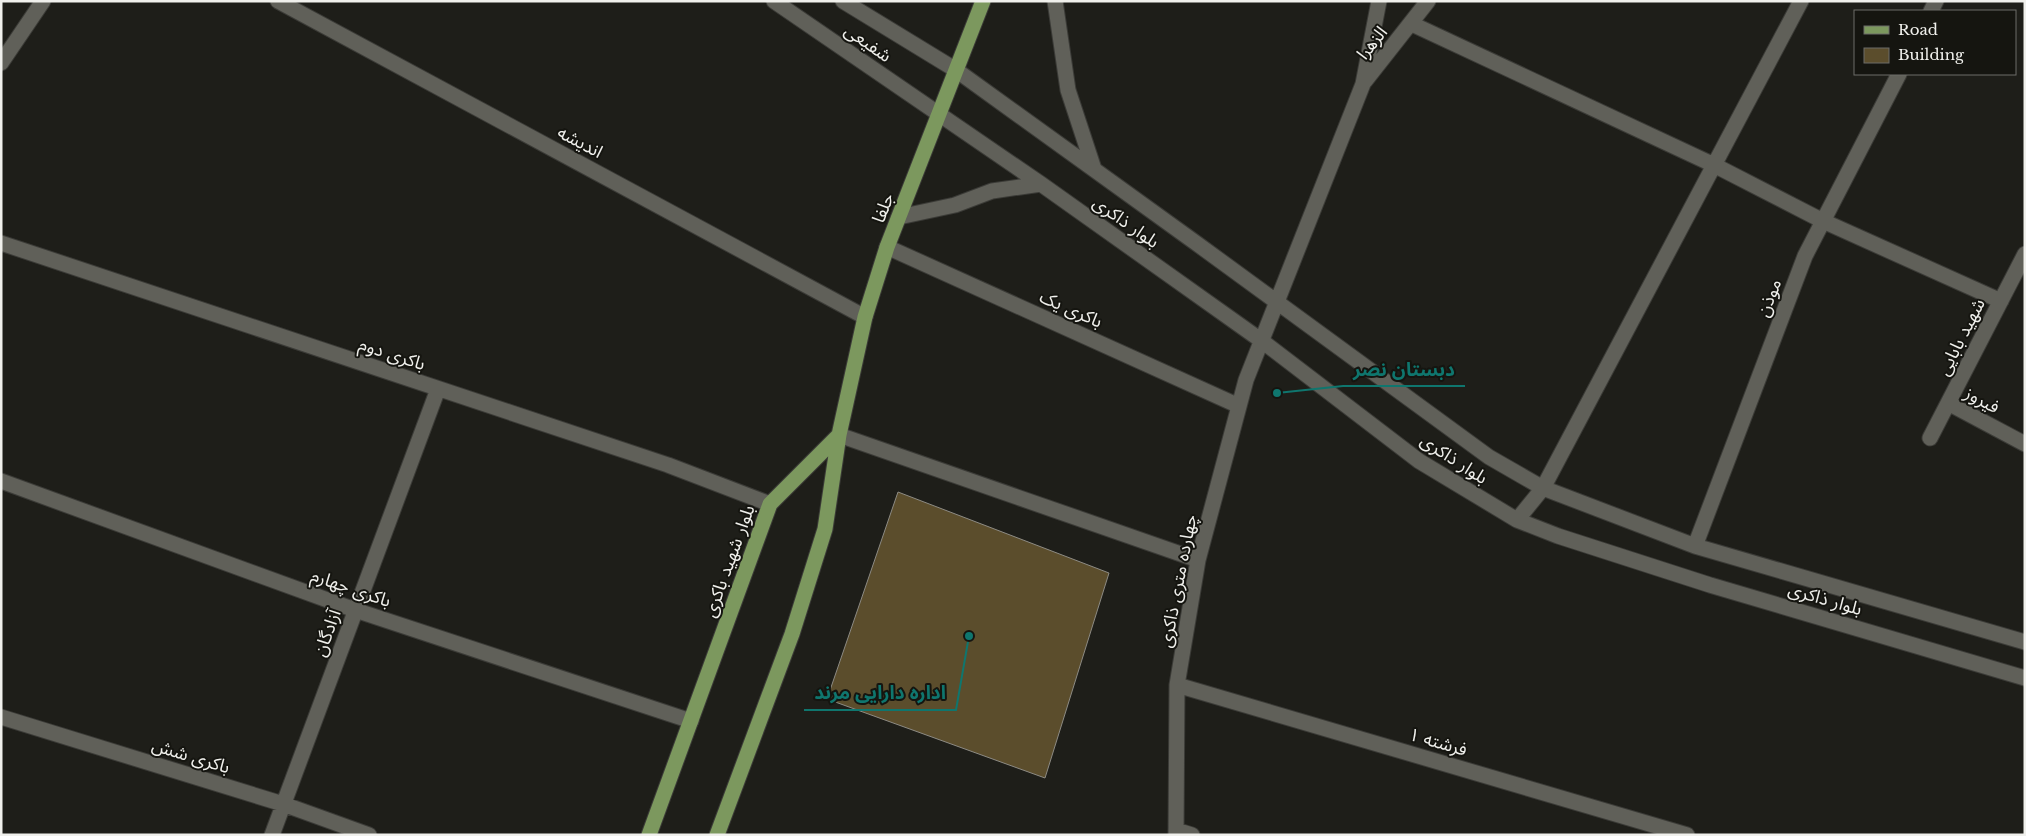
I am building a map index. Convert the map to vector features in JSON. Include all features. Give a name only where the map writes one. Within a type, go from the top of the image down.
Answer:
[{"type":"main road","name":"جلفا","points":[[839,435],[865,317],[887,247],[940,116],[983,1]]},
{"type":"main road","name":"بلوار شهید باکری","points":[[649,835],[770,504],[839,435]]},
{"type":"main road","points":[[717,835],[792,634],[825,529],[839,435]]},
{"type":"street","points":[[1,63],[43,1]]},
{"type":"street","name":"اندیشه","points":[[278,1],[865,317]]},
{"type":"street","name":"شفیعی","points":[[774,1],[940,116]]},
{"type":"street","name":"شفیعی","points":[[843,1],[956,70]]},
{"type":"street","points":[[1055,1],[1068,90],[1094,169]]},
{"type":"street","points":[[1363,84],[1379,1]]},
{"type":"street","name":"الزهرا","points":[[1363,84],[1412,24],[1428,1]]},
{"type":"street","points":[[1517,520],[1543,488],[1801,1]]},
{"type":"street","points":[[1412,24],[1714,165],[1823,220],[2000,301]]},
{"type":"street","name":"بلوار ذاکری","points":[[956,70],[1489,457],[1543,488],[1695,546],[2025,642]]},
{"type":"street","name":"موذن","points":[[1695,546],[1805,256],[1898,75]]},
{"type":"street","name":"چهارده متری ذاکری","points":[[1176,832],[1177,685],[1198,560],[1246,380],[1363,84]]},
{"type":"street","name":"بلوار ذاکری","points":[[940,116],[1041,184],[1262,341],[1419,461],[1517,520],[1558,536],[1710,585],[2025,678]]},
{"type":"street","points":[[899,218],[955,205],[992,190],[1041,184]]},
{"type":"street","name":"باکری دوم","points":[[1,243],[668,465],[770,504]]},
{"type":"street","name":"باکری یک","points":[[887,247],[1239,406]]},
{"type":"street","name":"شهید بابایی","points":[[1930,438],[2025,254]]},
{"type":"street","name":"آزادگان","points":[[272,835],[438,389]]},
{"type":"street","name":"فیروز","points":[[1948,403],[2025,444]]},
{"type":"street","points":[[839,435],[1198,560]]},
{"type":"street","name":"باکری چهارم","points":[[1,482],[355,610],[691,721]]},
{"type":"street","name":"فرشته ۱","points":[[1177,685],[1688,835]]},
{"type":"street","name":"باکری شش","points":[[1,716],[283,804],[369,835]]},
{"type":"street","points":[[1176,832],[1192,835]]},
{"type":"building","points":[[898,492],[1109,573],[1045,778],[827,699]]},
{"type":"place","name":"دبستان نصر","points":[[1277,393]]},
{"type":"place","name":"اداره دارایی مرند","points":[[969,636]]}]
